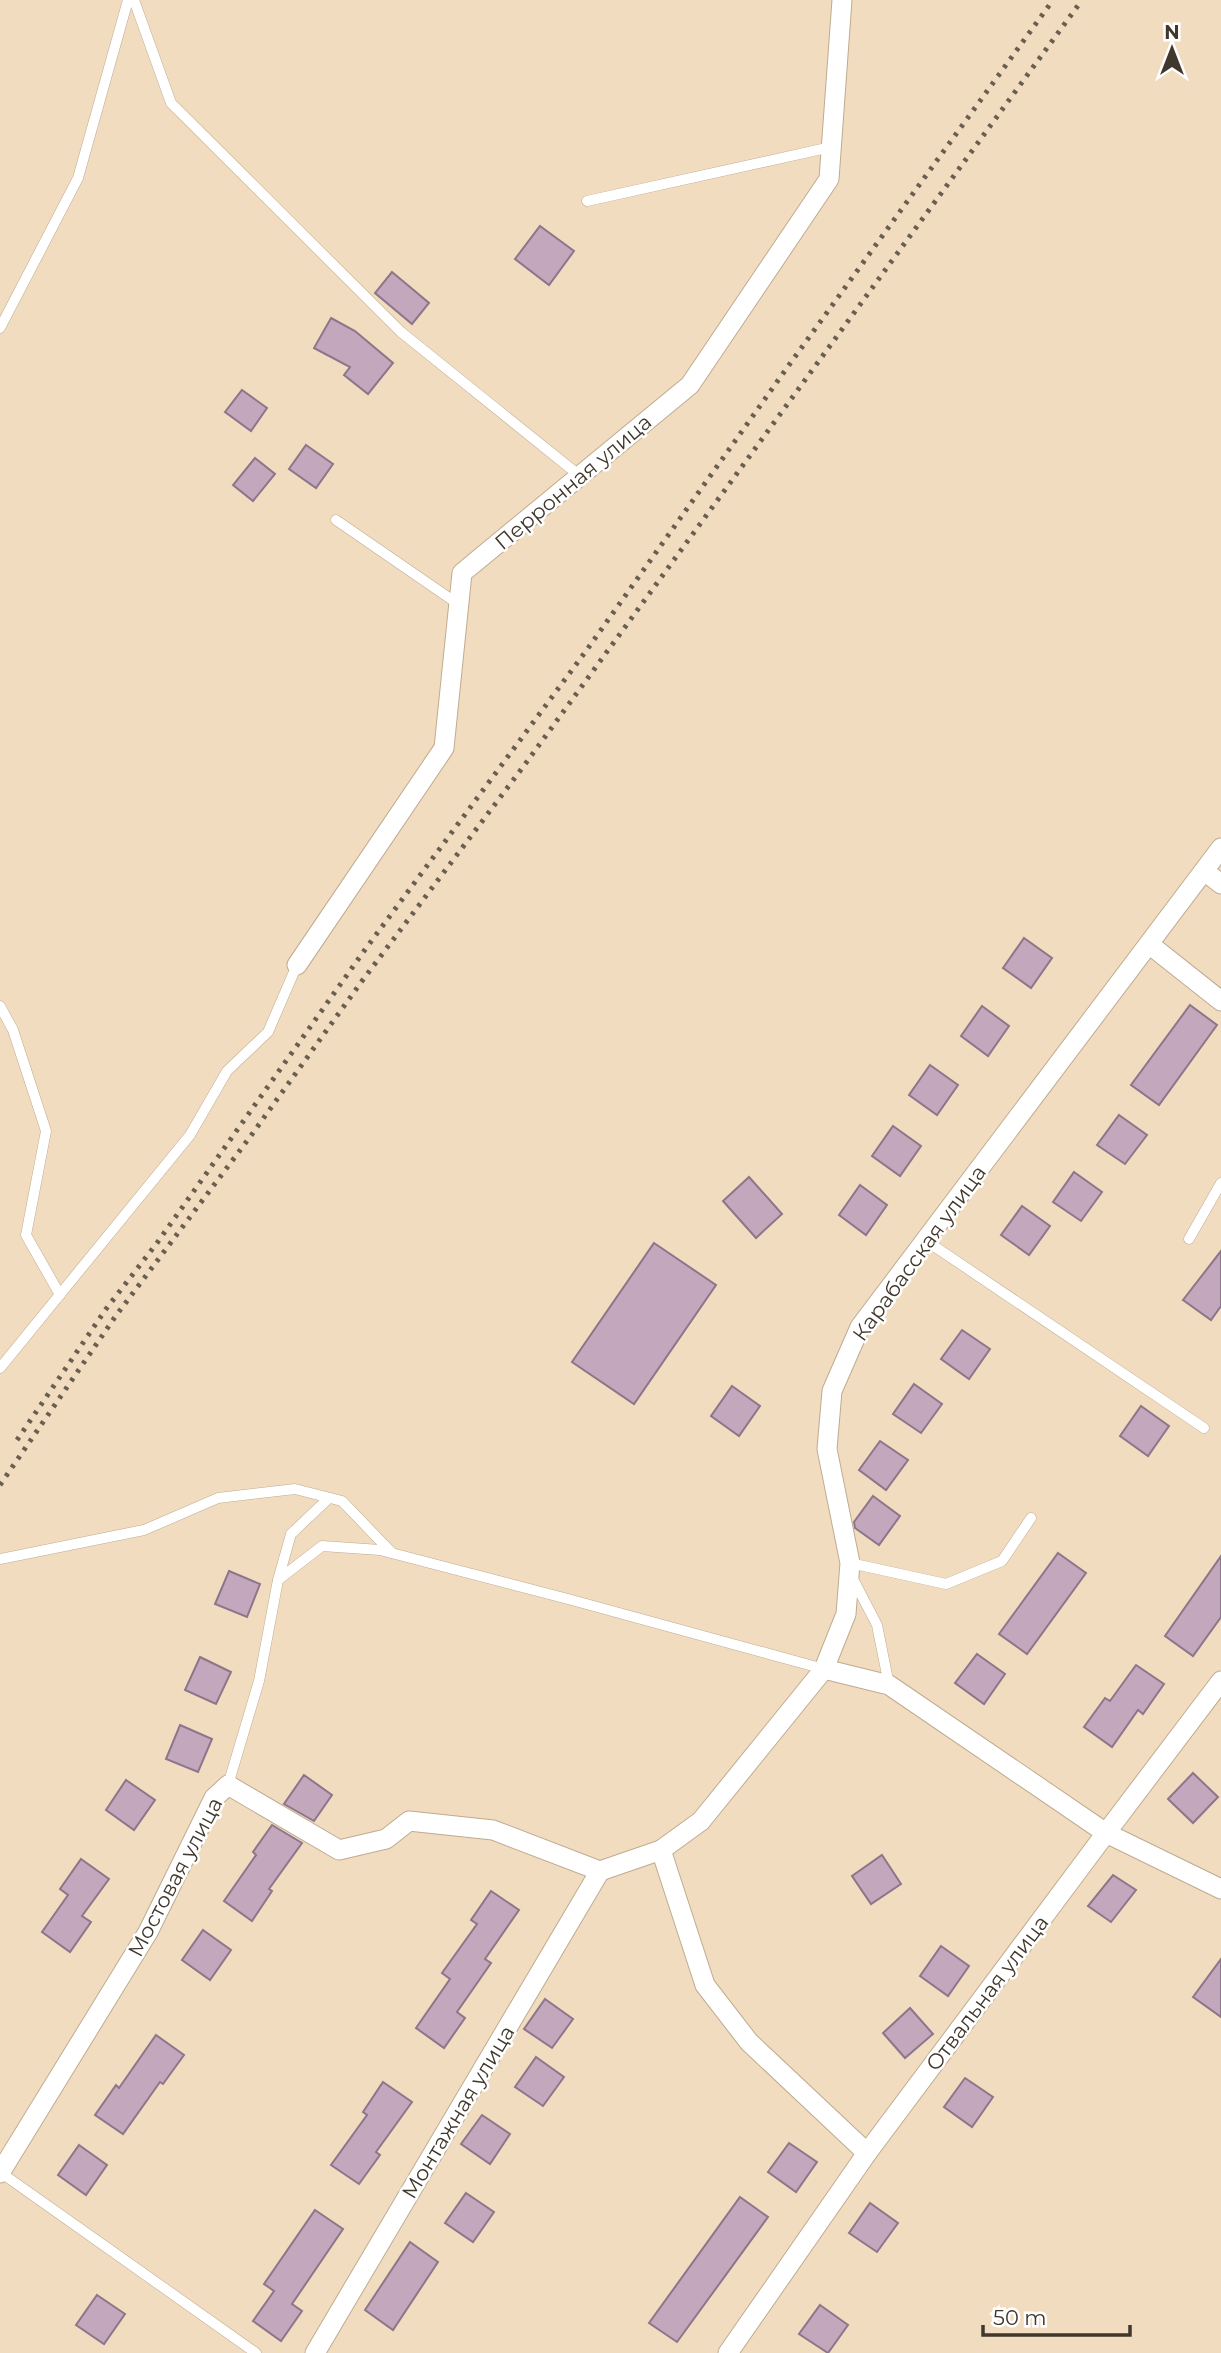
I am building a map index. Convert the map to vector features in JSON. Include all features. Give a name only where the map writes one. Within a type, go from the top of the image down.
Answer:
[{"type":"street","name":"Перронная улица","points":[[297,965],[444,748],[462,573],[690,385],[829,179],[842,0]]},
{"type":"street","name":"Карабасская улица","points":[[600,1871],[660,1850],[701,1821],[824,1670],[846,1614],[849,1567],[827,1449],[832,1391],[860,1327],[1221,848]]},
{"type":"street","points":[[1204,871],[1221,884]]},
{"type":"street","points":[[1149,944],[1221,1001]]},
{"type":"street","points":[[824,1670],[889,1685],[1106,1833],[1221,1889]]},
{"type":"street","name":"Отвальная улица","points":[[728,2353],[867,2153],[1221,1681]]},
{"type":"street","name":"Мостовая улица","points":[[0,2172],[148,1932],[214,1798],[228,1785],[339,1850],[386,1839],[409,1821],[493,1830],[600,1871]]},
{"type":"street","points":[[660,1850],[705,1984],[749,2042],[867,2153]]},
{"type":"street","name":"Монтажная улица","points":[[315,2353],[600,1871]]},
{"type":"lane","points":[[0,328],[78,178],[128,0]]},
{"type":"lane","points":[[134,0],[171,103],[401,332],[580,476]]},
{"type":"lane","points":[[587,201],[831,147]]},
{"type":"lane","points":[[336,520],[459,604]]},
{"type":"lane","points":[[0,1368],[190,1135],[227,1072],[268,1032],[297,965]]},
{"type":"lane","points":[[0,1006],[13,1030],[46,1131],[26,1235],[60,1294]]},
{"type":"lane","points":[[1189,1239],[1221,1183]]},
{"type":"lane","points":[[925,1240],[1204,1427]]},
{"type":"lane","points":[[0,1559],[144,1530],[218,1498],[295,1489],[342,1501],[393,1554]]},
{"type":"lane","points":[[228,1785],[259,1681],[278,1580],[291,1535],[329,1498]]},
{"type":"lane","points":[[849,1567],[946,1584],[1002,1562],[1031,1518]]},
{"type":"lane","points":[[278,1580],[322,1546],[393,1554],[824,1670]]},
{"type":"lane","points":[[849,1567],[877,1625],[889,1685]]},
{"type":"lane","points":[[0,2172],[256,2353]]},
{"type":"building","points":[[540,226],[574,251],[549,285],[515,259]]},
{"type":"building","points":[[392,272],[429,303],[412,324],[375,293]]},
{"type":"building","points":[[331,318],[355,331],[393,363],[368,394],[344,375],[350,367],[314,348]]},
{"type":"building","points":[[242,390],[267,408],[251,431],[225,412]]},
{"type":"building","points":[[306,445],[333,464],[316,488],[289,469]]},
{"type":"building","points":[[255,458],[275,474],[253,501],[233,485]]},
{"type":"building","points":[[1024,938],[1052,958],[1031,988],[1003,968]]},
{"type":"building","points":[[1190,1005],[1217,1025],[1159,1105],[1131,1085]]},
{"type":"building","points":[[982,1006],[1009,1026],[988,1056],[961,1036]]},
{"type":"building","points":[[930,1065],[958,1085],[937,1115],[909,1095]]},
{"type":"building","points":[[1119,1115],[1147,1135],[1125,1164],[1097,1145]]},
{"type":"building","points":[[893,1126],[921,1146],[900,1176],[872,1156]]},
{"type":"building","points":[[1074,1172],[1102,1192],[1081,1221],[1053,1202]]},
{"type":"building","points":[[749,1177],[782,1214],[756,1238],[723,1201]]},
{"type":"building","points":[[860,1185],[887,1205],[866,1235],[839,1215]]},
{"type":"building","points":[[1022,1206],[1050,1226],[1029,1255],[1001,1235]]},
{"type":"building","points":[[654,1243],[716,1285],[634,1404],[572,1362]]},
{"type":"building","points":[[1221,1251],[1221,1306],[1211,1320],[1183,1300]]},
{"type":"building","points":[[962,1330],[990,1349],[969,1379],[941,1359]]},
{"type":"building","points":[[914,1384],[942,1404],[921,1433],[893,1414]]},
{"type":"building","points":[[732,1386],[760,1406],[739,1436],[711,1416]]},
{"type":"building","points":[[1141,1406],[1169,1426],[1148,1456],[1120,1436]]},
{"type":"building","points":[[880,1441],[908,1460],[886,1490],[859,1470]]},
{"type":"building","points":[[873,1496],[900,1516],[879,1545],[855,1528],[854,1522]]},
{"type":"building","points":[[1058,1553],[1086,1573],[1027,1654],[999,1634]]},
{"type":"building","points":[[1221,1556],[1221,1617],[1193,1656],[1165,1636]]},
{"type":"building","points":[[229,1571],[260,1584],[247,1617],[215,1604]]},
{"type":"building","points":[[977,1654],[1005,1674],[984,1704],[955,1683]]},
{"type":"building","points":[[200,1657],[231,1672],[216,1704],[185,1690]]},
{"type":"building","points":[[1136,1665],[1164,1684],[1143,1714],[1138,1710],[1112,1747],[1084,1727],[1105,1698],[1110,1701]]},
{"type":"building","points":[[180,1725],[212,1739],[198,1772],[166,1759]]},
{"type":"building","points":[[1193,1773],[1218,1797],[1193,1823],[1168,1799]]},
{"type":"building","points":[[304,1775],[332,1795],[314,1821],[284,1804]]},
{"type":"building","points":[[126,1780],[155,1800],[134,1830],[106,1810]]},
{"type":"building","points":[[272,1825],[302,1843],[269,1889],[272,1891],[252,1921],[224,1901],[256,1855],[253,1852]]},
{"type":"building","points":[[882,1855],[901,1884],[871,1904],[852,1876]]},
{"type":"building","points":[[81,1859],[109,1879],[82,1916],[91,1922],[70,1952],[42,1932],[68,1895],[60,1889]]},
{"type":"building","points":[[1113,1875],[1136,1890],[1111,1922],[1088,1906]]},
{"type":"building","points":[[491,1891],[519,1910],[485,1959],[491,1963],[457,2012],[465,2018],[444,2048],[416,2028],[450,1979],[442,1973],[477,1924],[471,1920]]},
{"type":"building","points":[[203,1930],[231,1950],[210,1980],[182,1960]]},
{"type":"building","points":[[941,1946],[969,1966],[948,1996],[920,1976]]},
{"type":"building","points":[[1221,1959],[1221,2017],[1193,1997]]},
{"type":"building","points":[[545,1999],[573,2019],[552,2048],[524,2029]]},
{"type":"building","points":[[910,2008],[933,2034],[905,2058],[883,2033]]},
{"type":"building","points":[[156,2035],[184,2055],[163,2084],[160,2082],[123,2134],[95,2115],[116,2085],[119,2088]]},
{"type":"building","points":[[536,2057],[564,2077],[543,2106],[515,2087]]},
{"type":"building","points":[[965,2078],[993,2097],[972,2127],[944,2107]]},
{"type":"building","points":[[383,2082],[412,2102],[376,2152],[380,2155],[359,2184],[331,2165],[367,2115],[363,2112]]},
{"type":"building","points":[[482,2115],[510,2134],[490,2164],[461,2144]]},
{"type":"building","points":[[789,2143],[817,2162],[796,2192],[768,2172]]},
{"type":"building","points":[[79,2145],[107,2165],[86,2195],[58,2175]]},
{"type":"building","points":[[466,2193],[494,2212],[473,2242],[445,2223]]},
{"type":"building","points":[[740,2197],[768,2217],[677,2342],[649,2323]]},
{"type":"building","points":[[870,2203],[898,2223],[877,2252],[849,2233]]},
{"type":"building","points":[[315,2210],[343,2229],[292,2304],[302,2311],[281,2341],[253,2321],[274,2291],[264,2284]]},
{"type":"building","points":[[410,2242],[438,2262],[393,2330],[365,2310]]},
{"type":"building","points":[[97,2295],[125,2314],[104,2344],[76,2325]]},
{"type":"building","points":[[820,2305],[848,2325],[828,2353],[799,2334]]},
{"type":"railway","points":[[17,1440],[106,1309],[157,1243],[364,951],[586,651],[1053,0]]},
{"type":"railway","points":[[0,1485],[115,1317],[523,767],[1082,0]]}]
